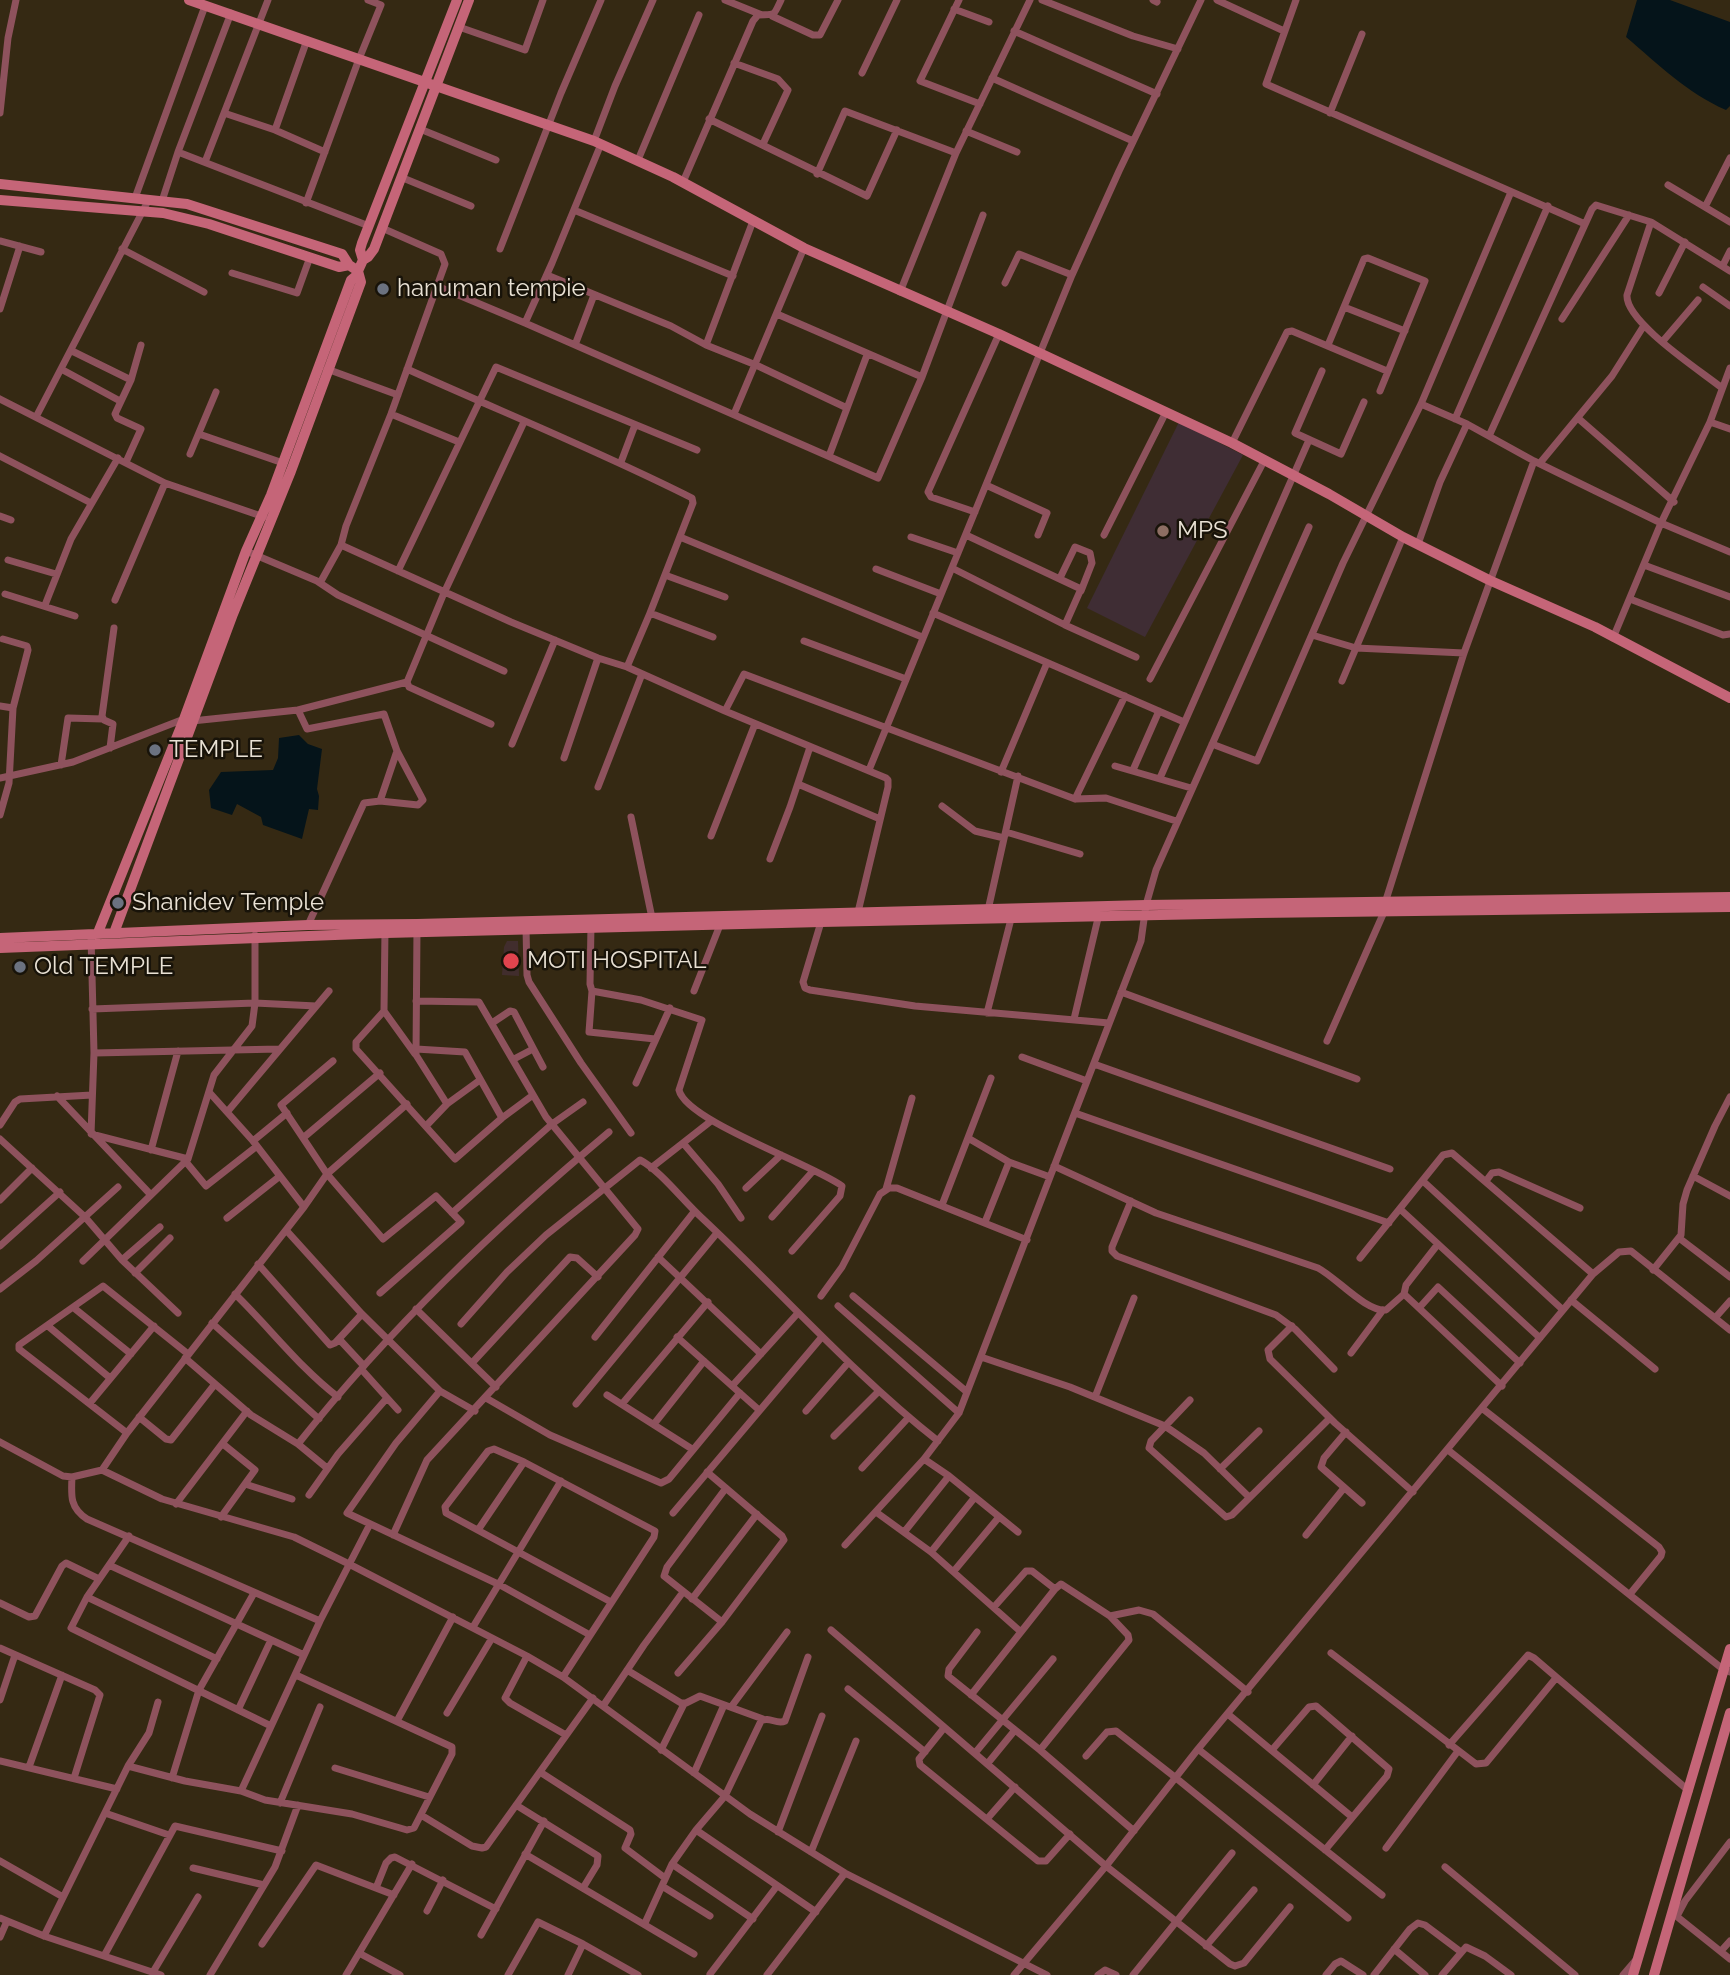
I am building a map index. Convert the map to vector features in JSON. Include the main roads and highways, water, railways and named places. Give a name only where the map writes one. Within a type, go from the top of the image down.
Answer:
[{"type":"main road","points":[[189,0],[597,142],[639,160],[804,248],[999,334],[1232,443],[1403,537],[1489,580],[1595,627],[1730,698]]},
{"type":"main road","points":[[363,260],[360,250],[457,0]]},
{"type":"main road","points":[[93,938],[257,556],[284,463],[351,280],[355,270],[371,253],[382,228],[469,0]]},
{"type":"main road","points":[[0,184],[187,204],[342,254],[361,282],[267,519],[246,551],[114,933]]},
{"type":"main road","points":[[0,200],[163,213],[355,270]]},
{"type":"main road","points":[[250,238],[254,225]]},
{"type":"main road","points":[[1514,906],[1730,897]]},
{"type":"main road","points":[[0,938],[93,938],[591,924],[720,925],[1011,919],[1146,910],[1514,906],[1730,907]]},
{"type":"main road","points":[[591,924],[652,918],[858,912],[988,909],[1099,912]]},
{"type":"main road","points":[[0,948],[93,938],[114,933],[255,933],[308,925],[385,929]]},
{"type":"main road","points":[[1633,1975],[1727,1671],[1730,1649]]},
{"type":"main road","points":[[1654,1975],[1674,1915],[1730,1713]]},
{"type":"main road","points":[[1646,1931],[1665,1936]]},
{"type":"place","name":"hanuman tempie","points":[[383,289]]},
{"type":"place","name":"MPS","points":[[1163,531]]},
{"type":"place","name":"TEMPLE","points":[[155,750]]},
{"type":"place","name":"Shanidev Temple","points":[[118,903]]},
{"type":"place","name":"MOTI HOSPITAL","points":[[511,961]]},
{"type":"place","name":"Old TEMPLE","points":[[20,967]]}]
